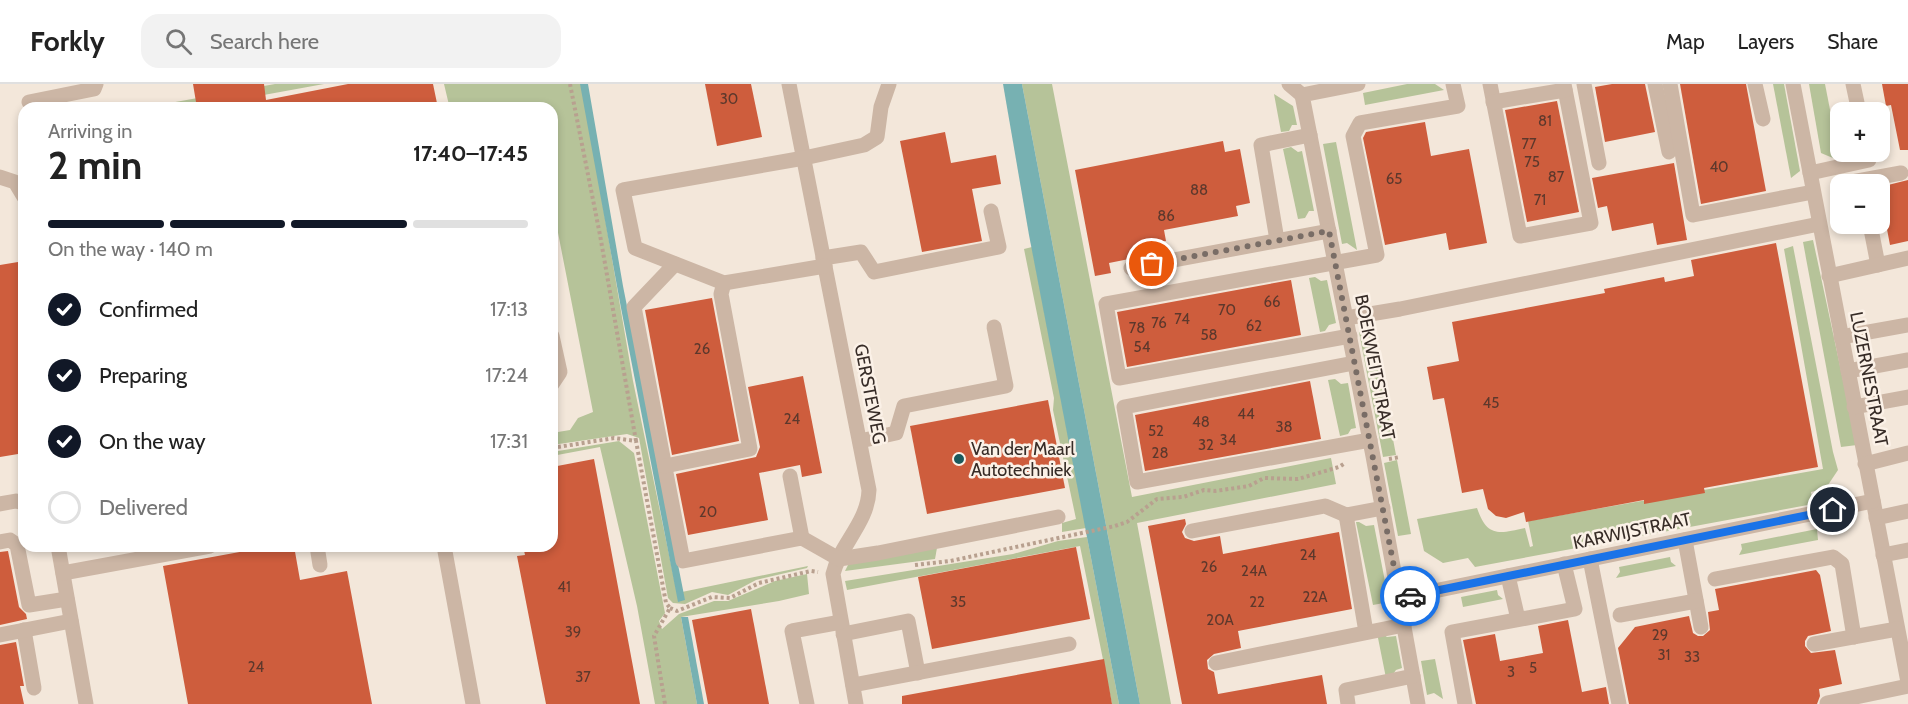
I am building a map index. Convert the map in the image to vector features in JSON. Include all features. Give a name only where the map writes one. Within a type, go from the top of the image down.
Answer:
[{"type":"street","points":[[28,102],[94,89],[96,84]]},
{"type":"street","name":"GERSTEWEG","points":[[789,84],[869,490],[869,504],[833,574],[856,704]]},
{"type":"street","points":[[888,84],[881,107],[877,137],[864,145],[804,158],[622,190],[635,248],[724,283],[861,252],[874,272],[999,247],[991,211]]},
{"type":"street","points":[[1289,84],[1302,95],[1350,85]]},
{"type":"street","points":[[1350,336],[1119,378],[1106,304],[1377,255],[1353,136],[1360,123],[1458,106],[1453,84]]},
{"type":"street","points":[[1490,84],[1493,102],[1520,236],[1591,223],[1565,87],[1493,102]]},
{"type":"street","points":[[1584,84],[1599,163]]},
{"type":"street","points":[[1655,84],[1669,152]]},
{"type":"street","points":[[1670,84],[1693,215],[1830,187]]},
{"type":"street","points":[[1755,84],[1763,119]]},
{"type":"street","name":"LUZERNESTRAAT","points":[[1793,84],[1908,684]]},
{"type":"street","points":[[1853,84],[1857,102]]},
{"type":"street","name":"BOEKWEITSTRAAT","points":[[1302,95],[1383,508],[1418,704]]},
{"type":"street","points":[[1277,240],[1261,145],[1310,135]]},
{"type":"street","points":[[1810,173],[1860,162]]},
{"type":"street","points":[[1890,176],[1901,173]]},
{"type":"street","points":[[0,177],[15,182],[18,187]]},
{"type":"street","points":[[1346,318],[1819,224]]},
{"type":"street","points":[[1131,268],[1329,231]]},
{"type":"street","points":[[1872,234],[1878,265]]},
{"type":"street","points":[[1829,276],[1908,258]]},
{"type":"street","points":[[675,264],[633,307],[683,561],[802,538],[839,559],[1058,517]]},
{"type":"street","points":[[664,466],[750,449],[721,294],[724,283]]},
{"type":"street","points":[[1841,337],[1908,325]]},
{"type":"street","points":[[860,441],[896,433],[904,406],[1006,386],[994,327]]},
{"type":"street","points":[[1848,371],[1908,360]]},
{"type":"street","points":[[1354,363],[1124,407],[1137,482],[1370,440]]},
{"type":"street","points":[[1854,407],[1908,397]]},
{"type":"street","points":[[1865,464],[1908,453]]},
{"type":"street","points":[[790,476],[802,538]]},
{"type":"street","name":"KARWIJSTRAAT","points":[[1400,598],[1873,501]]},
{"type":"street","points":[[0,504],[18,502]]},
{"type":"street","points":[[1191,531],[1325,506],[1346,515],[1383,508]]},
{"type":"street","points":[[1876,518],[1908,511]]},
{"type":"street","points":[[1346,515],[1366,632]]},
{"type":"street","points":[[0,542],[10,540],[17,546],[18,551]]},
{"type":"street","points":[[1685,540],[1701,627]]},
{"type":"street","points":[[1883,555],[1908,550]]},
{"type":"street","points":[[18,552],[29,605],[67,599]]},
{"type":"street","points":[[59,552],[86,704]]},
{"type":"street","points":[[63,573],[177,552]]},
{"type":"street","points":[[317,552],[320,565]]},
{"type":"street","points":[[445,552],[473,704]]},
{"type":"street","points":[[1715,579],[1833,557],[1842,564],[1854,637]]},
{"type":"street","points":[[1590,559],[1619,704]]},
{"type":"street","points":[[1465,704],[1452,632],[1575,609],[1564,564]]},
{"type":"street","points":[[1508,576],[1518,619]]},
{"type":"street","points":[[1620,615],[1696,601]]},
{"type":"street","points":[[0,634],[71,621]]},
{"type":"street","points":[[807,704],[792,631],[908,621],[918,673]]},
{"type":"street","points":[[1216,663],[1404,625]]},
{"type":"street","points":[[1814,644],[1898,629]]},
{"type":"street","points":[[24,630],[34,688]]},
{"type":"street","points":[[853,685],[1070,644]]},
{"type":"street","points":[[1348,704],[1346,690],[1413,676]]},
{"type":"street","points":[[1827,703],[1908,684]]},
{"type":"path","points":[[570,84],[600,235],[666,603],[670,608],[654,636],[665,704]]},
{"type":"path","points":[[558,447],[614,438],[636,441]]},
{"type":"path","points":[[1080,532],[1127,522],[1149,503],[1157,500],[1183,497],[1204,490],[1249,486],[1264,478],[1298,479],[1339,466],[1349,460],[1373,456],[1383,460],[1400,457]]},
{"type":"green space","points":[[275,84],[324,84],[225,102],[175,102]]},
{"type":"green space","points":[[444,84],[582,84],[633,381],[677,593],[808,566],[807,568],[756,580],[728,595],[712,592],[685,604],[673,603],[668,598],[639,438],[627,434],[558,444],[558,432],[570,430],[578,418],[593,412],[558,233],[558,102],[448,102]]},
{"type":"green space","points":[[1022,84],[1052,84],[1132,497],[1331,458],[1336,484],[1137,523],[1171,704],[1140,704]]},
{"type":"green space","points":[[1407,84],[1435,84],[1444,90],[1365,105],[1363,93]]},
{"type":"green space","points":[[1773,84],[1784,84],[1800,171],[1791,178]]},
{"type":"green space","points":[[1809,84],[1825,84],[1830,110],[1830,157],[1821,153]]},
{"type":"green space","points":[[1274,94],[1293,106],[1297,125],[1292,125],[1289,131],[1281,132]]},
{"type":"green space","points":[[1336,142],[1357,250],[1347,243],[1342,244],[1323,144]]},
{"type":"green space","points":[[1291,147],[1298,152],[1302,151],[1314,211],[1309,211],[1305,218],[1298,219],[1283,149]]},
{"type":"green space","points":[[1813,240],[1857,445],[1841,447],[1803,242]]},
{"type":"green space","points":[[1793,246],[1838,470],[1826,488],[1811,492],[1813,504],[1475,567],[1468,558],[1443,563],[1424,551],[1417,519],[1477,508],[1489,529],[1501,532],[1525,528],[1530,547],[1533,546],[1528,521],[1823,469],[1784,249]]},
{"type":"green space","points":[[1032,247],[1086,528],[1062,532],[1062,523],[1076,519],[1053,410],[1054,398],[1024,249]]},
{"type":"green space","points":[[1315,277],[1321,281],[1327,280],[1336,323],[1320,332],[1309,278]]},
{"type":"green space","points":[[1371,323],[1396,455],[1383,457],[1359,332],[1366,331]]},
{"type":"green space","points":[[1335,379],[1341,384],[1348,383],[1356,428],[1340,436],[1328,380]]},
{"type":"green space","points":[[619,441],[634,453],[665,613],[659,621],[662,629],[679,614],[714,601],[728,601],[775,581],[807,574],[809,594],[681,617],[697,704],[655,704],[637,606],[600,447],[558,455],[558,451]]},
{"type":"green space","points":[[1397,460],[1411,534],[1398,536],[1384,463]]},
{"type":"green space","points":[[1356,522],[1366,526],[1374,525],[1389,602],[1373,605]]},
{"type":"green space","points":[[1817,529],[1818,540],[1739,555],[1742,549],[1741,544]]},
{"type":"green space","points":[[1087,537],[1119,704],[1112,704],[1080,546],[847,590],[845,581],[1013,554],[1058,541]]},
{"type":"green space","points":[[937,548],[935,559],[845,571],[849,563]]},
{"type":"green space","points":[[1670,557],[1671,562],[1676,566],[1616,578],[1620,572],[1619,567]]},
{"type":"green space","points":[[1497,590],[1498,595],[1503,599],[1463,607],[1461,597]]},
{"type":"green space","points":[[1380,632],[1387,637],[1396,636],[1402,668],[1396,670],[1391,677],[1386,678],[1377,633]]},
{"type":"green space","points":[[1435,659],[1443,699],[1434,693],[1427,695],[1421,661]]},
{"type":"water","points":[[580,84],[588,84],[623,286],[685,600],[678,602],[621,308]]},
{"type":"water","points":[[1003,84],[1022,84],[1140,704],[1119,704],[1029,235]]},
{"type":"water","points":[[681,617],[688,617],[704,704],[697,704]]},
{"type":"building","points":[[193,84],[264,84],[266,100],[348,84],[433,84],[437,102],[196,102]]},
{"type":"building","points":[[705,84],[751,84],[762,137],[717,146]]},
{"type":"building","points":[[1612,84],[1645,84],[1655,132],[1605,142],[1595,87]]},
{"type":"building","points":[[1680,84],[1746,84],[1766,191],[1701,204]]},
{"type":"building","points":[[1882,84],[1908,84],[1908,150],[1900,150],[1891,105],[1890,102],[1885,102]]},
{"type":"building","points":[[1557,101],[1579,212],[1527,222],[1505,110]]},
{"type":"building","points":[[1425,122],[1431,156],[1469,149],[1487,243],[1449,250],[1446,233],[1385,245],[1363,138],[1366,132]]},
{"type":"building","points":[[945,132],[951,163],[996,155],[1001,184],[972,189],[982,241],[922,252],[900,141]]},
{"type":"building","points":[[1223,141],[1225,152],[1240,149],[1250,203],[1236,206],[1238,216],[1164,230],[1166,241],[1137,246],[1139,257],[1109,263],[1111,273],[1095,276],[1075,170]]},
{"type":"building","points":[[1674,163],[1687,240],[1657,245],[1653,223],[1612,231],[1607,206],[1598,208],[1592,178]]},
{"type":"building","points":[[1908,180],[1908,241],[1890,245],[1888,234],[1890,234],[1890,184]]},
{"type":"building","points":[[1776,243],[1818,467],[1704,488],[1705,493],[1644,504],[1644,500],[1526,522],[1524,512],[1506,518],[1496,516],[1488,509],[1483,489],[1462,493],[1444,398],[1433,400],[1427,367],[1459,361],[1452,322],[1605,293],[1604,289],[1664,277],[1665,282],[1694,276],[1691,260]]},
{"type":"building","points":[[18,262],[18,454],[0,457],[0,265]]},
{"type":"building","points":[[1291,280],[1301,335],[1127,367],[1117,312]]},
{"type":"building","points":[[712,298],[739,441],[672,455],[645,310]]},
{"type":"building","points":[[803,376],[822,473],[802,477],[800,465],[759,473],[768,520],[688,535],[676,474],[756,457],[760,447],[748,387]]},
{"type":"building","points":[[1310,381],[1321,439],[1145,471],[1135,415]]},
{"type":"building","points":[[1048,400],[1065,488],[927,514],[910,426]]},
{"type":"building","points":[[594,459],[640,704],[546,704],[517,556],[525,555],[524,552],[558,552],[558,466]]},
{"type":"building","points":[[1185,519],[1186,524],[1182,532],[1185,538],[1194,541],[1220,536],[1223,554],[1339,532],[1352,609],[1238,631],[1241,648],[1214,654],[1207,660],[1208,669],[1214,672],[1218,694],[1322,675],[1327,704],[1182,704],[1148,526]]},
{"type":"building","points":[[1076,547],[1090,619],[932,649],[918,577]]},
{"type":"building","points":[[8,551],[19,607],[26,614],[27,619],[0,625],[0,552]]},
{"type":"building","points":[[239,552],[295,552],[300,580],[347,571],[372,704],[188,704],[163,566]]},
{"type":"building","points":[[1816,570],[1820,575],[1831,631],[1808,636],[1805,646],[1811,653],[1835,650],[1842,684],[1819,689],[1820,696],[1817,704],[1629,704],[1618,648],[1635,627],[1689,616],[1693,633],[1703,636],[1710,630],[1708,612],[1719,610],[1715,589]]},
{"type":"building","points":[[751,609],[769,704],[708,704],[692,620]]},
{"type":"building","points":[[1568,620],[1582,692],[1606,687],[1609,704],[1476,704],[1463,640],[1495,634],[1500,661],[1543,653],[1538,626]]},
{"type":"building","points":[[16,642],[24,686],[20,686],[24,704],[0,704],[0,645]]},
{"type":"building","points":[[1104,659],[1112,704],[902,704],[902,696]]},
{"type":"way so far","points":[[1152,264],[1329,231],[1400,598],[1410,596]]},
{"type":"place","name":"Van der Maarl Autotechniek","points":[[959,459]]},
{"type":"route","points":[[1410,596],[1833,510]]}]
